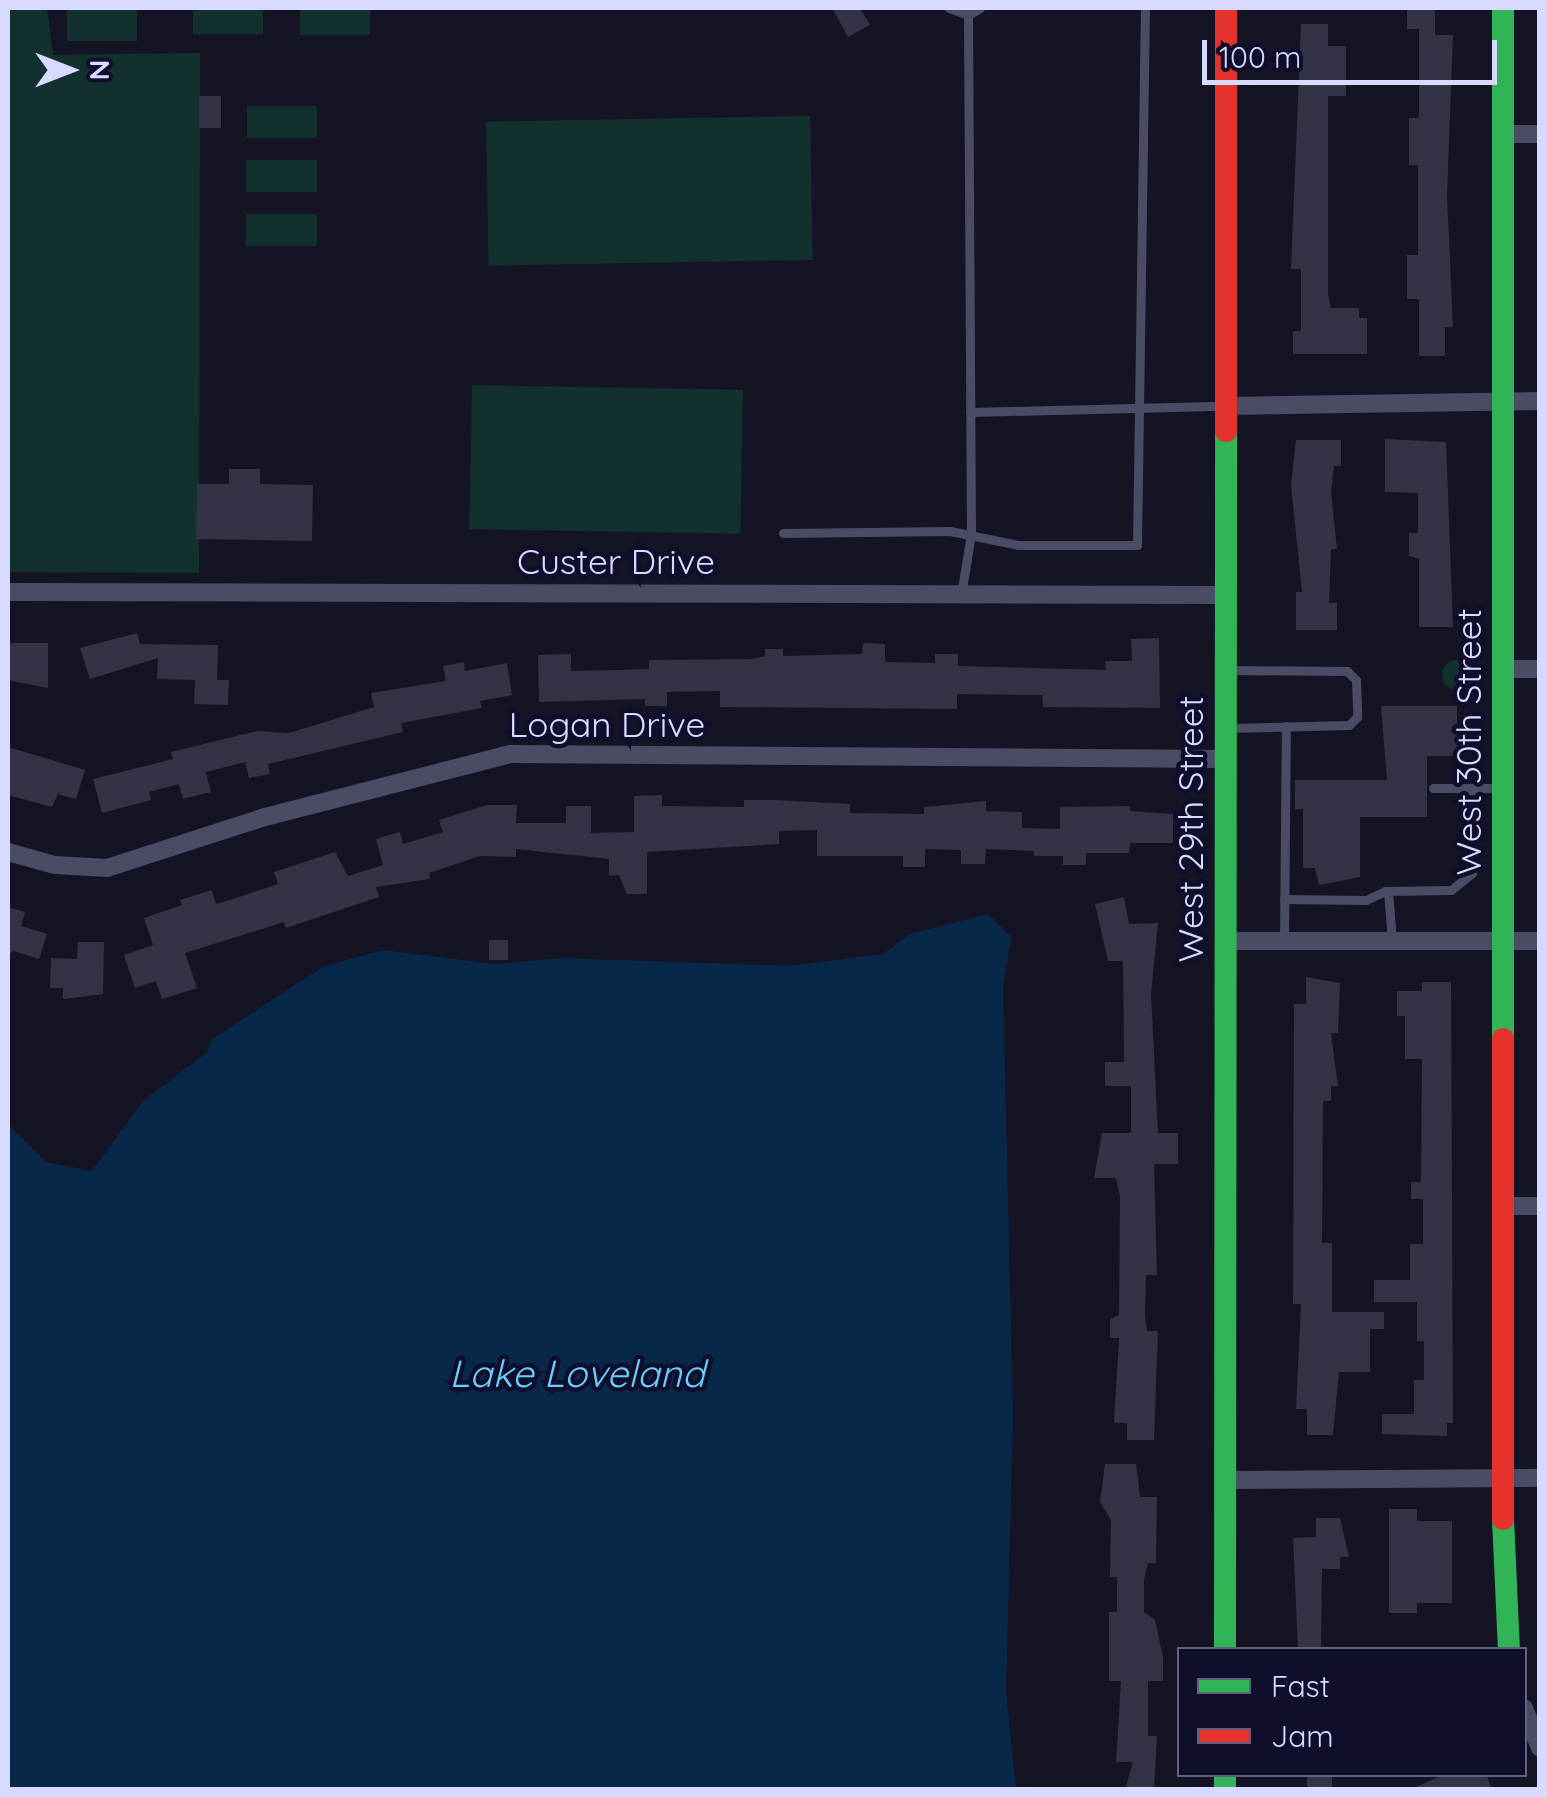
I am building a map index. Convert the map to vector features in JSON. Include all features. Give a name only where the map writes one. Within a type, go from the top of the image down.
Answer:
[{"type":"main road","name":"West 29th Street","points":[[1225,1647],[1226,8]]},
{"type":"main road","name":"West 30th Street","points":[[1503,8],[1503,1206],[1508,1647]]},
{"type":"street","points":[[1503,134],[1540,134]]},
{"type":"street","points":[[1226,406],[1540,402]]},
{"type":"street","name":"Custer Drive","points":[[8,592],[1225,595]]},
{"type":"street","points":[[1503,669],[1540,670]]},
{"type":"street","name":"Logan Drive","points":[[8,852],[54,865],[108,868],[265,818],[510,754],[1225,759]]},
{"type":"street","points":[[1225,941],[1540,941]]},
{"type":"street","points":[[1503,1206],[1540,1206]]},
{"type":"street","points":[[1225,1480],[1540,1478]]},
{"type":"street","points":[[1527,1716],[1540,1748]]},
{"type":"lane","points":[[949,8],[968,15]]},
{"type":"lane","points":[[968,15],[980,8]]},
{"type":"lane","points":[[783,533],[971,534],[1018,545],[1137,544],[1145,8]]},
{"type":"lane","points":[[960,594],[971,534],[968,15]]},
{"type":"lane","points":[[970,412],[1226,406]]},
{"type":"lane","points":[[1225,670],[1347,671],[1356,680],[1357,717],[1348,724],[1225,728]]},
{"type":"lane","points":[[1284,941],[1286,726]]},
{"type":"lane","points":[[1433,788],[1503,788]]},
{"type":"lane","points":[[1284,898],[1366,900],[1388,891],[1452,890],[1472,872],[1474,788]]},
{"type":"lane","points":[[1388,891],[1392,941]]},
{"type":"green space","points":[[8,8],[47,8],[53,55],[200,53],[199,573],[8,572]]},
{"type":"green space","points":[[193,8],[263,8],[263,34],[193,34]]},
{"type":"green space","points":[[300,8],[370,8],[370,35],[300,35]]},
{"type":"green space","points":[[67,9],[137,9],[137,41],[67,41]]},
{"type":"green space","points":[[247,106],[317,106],[317,138],[247,138]]},
{"type":"green space","points":[[810,116],[813,260],[489,266],[486,122]]},
{"type":"green space","points":[[246,160],[317,160],[317,192],[246,192]]},
{"type":"green space","points":[[246,214],[317,214],[317,246],[246,246]]},
{"type":"green space","points":[[472,385],[743,390],[740,534],[469,529]]},
{"type":"green space","points":[[1457,660],[1468,664],[1472,675],[1468,686],[1457,690],[1446,686],[1442,675],[1446,664]]},
{"type":"water","name":"Lake Loveland","points":[[988,914],[1011,937],[1003,987],[1013,1417],[1006,1692],[1016,1789],[8,1789],[8,1124],[46,1162],[92,1171],[143,1101],[206,1053],[212,1039],[323,967],[384,950],[495,964],[562,958],[789,966],[883,954],[910,934]]},
{"type":"building","points":[[832,8],[860,8],[870,25],[848,37]]},
{"type":"building","points":[[1407,8],[1435,8],[1435,35],[1453,35],[1447,195],[1453,327],[1445,327],[1445,356],[1419,356],[1419,299],[1407,299],[1407,255],[1418,255],[1418,165],[1409,165],[1409,118],[1419,118],[1419,29],[1407,29]]},
{"type":"building","points":[[1301,24],[1328,24],[1328,46],[1346,46],[1346,96],[1328,96],[1328,294],[1331,308],[1359,308],[1359,318],[1367,318],[1367,354],[1293,354],[1293,331],[1301,331],[1301,269],[1291,269]]},
{"type":"building","points":[[199,96],[221,96],[221,128],[199,128]]},
{"type":"building","points":[[1385,439],[1446,442],[1453,627],[1419,627],[1419,559],[1409,556],[1409,533],[1418,533],[1418,493],[1385,492]]},
{"type":"building","points":[[1296,440],[1341,440],[1341,466],[1334,466],[1331,491],[1337,549],[1331,549],[1329,603],[1337,603],[1337,630],[1296,630],[1296,592],[1302,592],[1291,485]]},
{"type":"building","points":[[229,469],[260,469],[260,484],[313,485],[312,541],[196,539],[197,484],[229,484]]},
{"type":"building","points":[[137,633],[140,644],[218,645],[217,680],[229,680],[228,705],[194,704],[195,680],[157,679],[158,658],[90,679],[80,648]]},
{"type":"building","points":[[1159,638],[1160,708],[1043,707],[1042,695],[957,694],[957,709],[720,707],[720,691],[667,692],[667,706],[645,706],[645,699],[539,702],[538,655],[571,654],[571,671],[649,669],[649,660],[752,659],[765,656],[765,649],[783,649],[783,656],[862,654],[863,643],[885,644],[885,662],[935,663],[935,654],[958,654],[958,666],[1106,670],[1105,661],[1132,661],[1131,639]]},
{"type":"building","points":[[10,643],[48,643],[48,688],[8,680]]},
{"type":"building","points":[[464,662],[465,671],[507,663],[512,695],[480,701],[482,708],[401,723],[403,732],[268,764],[270,774],[249,778],[245,762],[206,772],[211,792],[183,799],[179,784],[149,792],[151,800],[102,813],[93,779],[173,759],[171,752],[257,731],[289,733],[374,707],[371,693],[446,681],[443,666]]},
{"type":"building","points":[[1381,706],[1457,706],[1457,756],[1427,756],[1427,817],[1360,817],[1360,877],[1319,885],[1315,868],[1303,868],[1303,809],[1295,809],[1295,780],[1387,780]]},
{"type":"building","points":[[8,747],[85,770],[76,799],[58,794],[52,807],[8,795]]},
{"type":"building","points":[[662,795],[662,806],[744,807],[744,800],[775,800],[850,804],[850,813],[924,814],[924,807],[986,801],[986,811],[1022,812],[1022,828],[1060,829],[1060,807],[1130,806],[1130,811],[1173,814],[1173,843],[1130,843],[1129,853],[1086,853],[1086,865],[1063,865],[1063,856],[1034,856],[1034,851],[986,849],[985,864],[961,864],[961,850],[925,849],[925,867],[903,867],[903,856],[817,856],[817,830],[779,831],[779,844],[647,852],[647,894],[627,894],[619,875],[609,876],[609,859],[516,849],[516,857],[480,856],[429,873],[430,879],[376,887],[379,897],[286,928],[284,922],[185,953],[197,988],[162,999],[156,981],[135,988],[124,955],[153,945],[144,918],[182,905],[180,900],[212,890],[216,904],[239,897],[278,884],[274,872],[335,852],[348,876],[383,865],[376,839],[400,832],[403,844],[443,832],[439,820],[487,805],[517,805],[516,823],[566,823],[566,806],[591,806],[591,833],[634,832],[634,796]]},
{"type":"building","points":[[1124,897],[1129,924],[1158,923],[1151,994],[1158,1133],[1178,1133],[1178,1164],[1154,1164],[1157,1275],[1146,1275],[1145,1316],[1147,1331],[1158,1331],[1154,1440],[1127,1440],[1127,1423],[1114,1423],[1119,1338],[1110,1338],[1110,1319],[1119,1315],[1120,1197],[1116,1178],[1094,1178],[1102,1133],[1131,1133],[1131,1086],[1105,1086],[1105,1062],[1124,1062],[1123,961],[1108,961],[1095,904]]},
{"type":"building","points":[[8,907],[25,912],[21,926],[47,934],[39,959],[13,951],[8,957]]},
{"type":"building","points":[[489,940],[508,940],[508,960],[489,960]]},
{"type":"building","points":[[78,942],[104,942],[103,994],[63,999],[63,988],[50,988],[51,958],[77,959]]},
{"type":"building","points":[[1306,977],[1340,983],[1338,1033],[1331,1033],[1338,1086],[1331,1086],[1331,1101],[1323,1101],[1322,1243],[1332,1243],[1332,1312],[1384,1312],[1384,1329],[1370,1329],[1370,1372],[1339,1372],[1333,1435],[1307,1435],[1307,1409],[1296,1409],[1301,1304],[1293,1304],[1294,1004],[1306,1004]]},
{"type":"building","points":[[1422,982],[1451,982],[1453,1423],[1447,1423],[1447,1436],[1382,1434],[1382,1414],[1414,1414],[1414,1380],[1424,1380],[1424,1341],[1417,1341],[1417,1302],[1374,1302],[1374,1280],[1410,1280],[1410,1244],[1423,1244],[1423,1199],[1411,1199],[1411,1182],[1421,1182],[1422,1059],[1405,1059],[1405,1016],[1397,1016],[1397,991],[1422,991]]},
{"type":"building","points":[[1105,1464],[1136,1464],[1140,1497],[1157,1497],[1156,1563],[1148,1563],[1144,1579],[1144,1612],[1155,1620],[1163,1657],[1163,1681],[1148,1681],[1148,1736],[1157,1736],[1154,1790],[1125,1790],[1133,1762],[1116,1762],[1121,1681],[1109,1681],[1109,1612],[1117,1612],[1117,1577],[1110,1577],[1111,1520],[1100,1502]]},
{"type":"building","points":[[1389,1509],[1417,1509],[1417,1521],[1452,1521],[1452,1603],[1417,1603],[1417,1613],[1389,1613]]},
{"type":"building","points":[[1316,1518],[1340,1518],[1349,1557],[1340,1557],[1340,1569],[1322,1569],[1321,1647],[1298,1647],[1293,1538],[1316,1537]]},
{"type":"building","points":[[1307,1777],[1332,1777],[1332,1790],[1307,1790]]},
{"type":"building","points":[[1438,1777],[1487,1777],[1492,1790],[1409,1790]]},
{"type":"traffic: fast","points":[[1503,8],[1503,1039]]},
{"type":"traffic: fast","points":[[1225,1647],[1226,431]]},
{"type":"traffic: fast","points":[[1503,1519],[1509,1647]]},
{"type":"traffic: fast","points":[[1225,1777],[1225,1790]]},
{"type":"traffic: jam","points":[[1226,8],[1226,431]]},
{"type":"traffic: jam","points":[[1503,1039],[1503,1519]]}]
